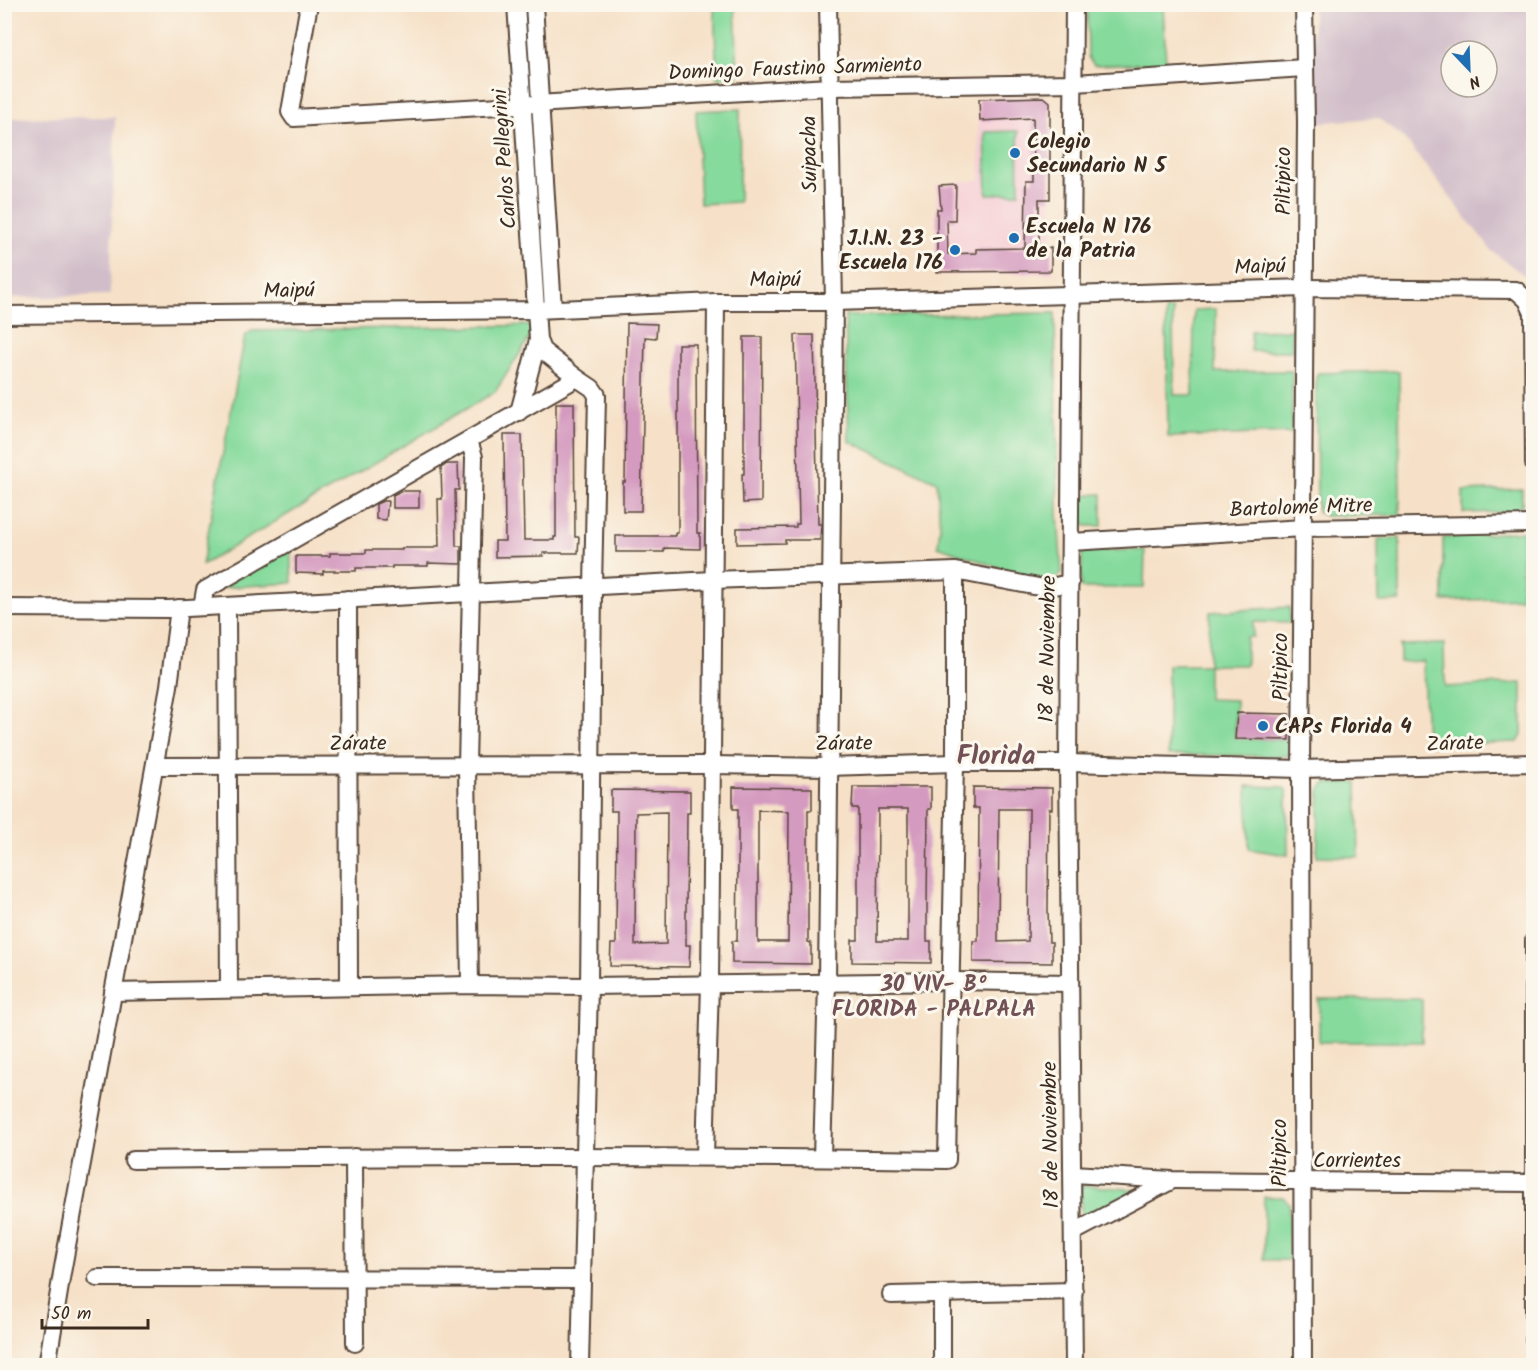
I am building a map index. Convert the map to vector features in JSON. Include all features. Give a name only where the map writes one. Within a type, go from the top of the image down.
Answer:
[{"type":"street","name":"Domingo Faustino Sarmiento","points":[[309,4],[290,112],[294,117],[830,87],[1075,83],[1304,68]]},
{"type":"street","name":"Carlos Pellegrini","points":[[516,4],[531,103],[544,310],[519,412]]},
{"type":"street","name":"Carlos Pellegrini","points":[[531,103],[534,4]]},
{"type":"street","name":"Suipacha","points":[[822,1158],[827,982],[834,302],[828,4]]},
{"type":"street","name":"18 de Noviembre","points":[[1074,4],[1068,763],[1074,1365]]},
{"type":"street","name":"Piltipico","points":[[1303,1365],[1301,769],[1306,123],[1304,4]]},
{"type":"street","name":"Maipú","points":[[5,315],[544,310],[716,302],[834,302],[1305,288],[1516,290],[1527,300],[1533,313]]},
{"type":"street","points":[[705,1156],[710,984],[716,302]]},
{"type":"street","points":[[1533,313],[1533,464]]},
{"type":"street","points":[[4,326],[5,315]]},
{"type":"street","points":[[538,340],[542,350],[592,388],[597,395],[592,587],[589,986],[580,1365]]},
{"type":"street","points":[[202,607],[205,590],[578,378]]},
{"type":"street","points":[[469,440],[474,458],[467,765],[470,985]]},
{"type":"street","name":"Bartolomé Mitre","points":[[1071,542],[1303,528],[1533,524]]},
{"type":"street","points":[[133,1160],[705,1156],[947,1160],[955,763],[955,571]]},
{"type":"street","points":[[4,608],[179,608],[713,580],[955,571],[1044,588],[1070,584]]},
{"type":"street","points":[[348,599],[349,987]]},
{"type":"street","points":[[227,606],[229,989]]},
{"type":"street","points":[[47,1365],[169,686],[179,608]]},
{"type":"street","name":"Zárate","points":[[154,766],[229,768],[467,765],[828,767],[955,763],[1068,763],[1301,769],[1533,763]]},
{"type":"street","points":[[1533,940],[1533,1339]]},
{"type":"street","points":[[113,992],[470,985],[589,986],[952,981],[1069,983]]},
{"type":"street","points":[[354,1157],[355,1342]]},
{"type":"street","name":"Corrientes","points":[[1073,1174],[1172,1180],[1532,1183]]},
{"type":"street","points":[[1074,1232],[1172,1180]]},
{"type":"street","points":[[97,1278],[582,1279]]},
{"type":"street","points":[[891,1295],[1074,1291]]},
{"type":"street","points":[[942,1294],[942,1365]]},
{"type":"shaded area","points":[[1313,5],[1533,5],[1533,278],[1525,276],[1492,251],[1404,138],[1378,118],[1312,123]]},
{"type":"shaded area","points":[[1045,97],[1050,101],[1053,273],[935,275],[936,185],[980,180],[977,98]]},
{"type":"shaded area","points":[[115,117],[110,295],[5,298],[5,118]]},
{"type":"green space","points":[[714,5],[735,5],[738,77],[717,78]]},
{"type":"green space","points":[[1087,5],[1163,5],[1166,63],[1094,65],[1088,57]]},
{"type":"green space","points":[[740,109],[739,202],[700,204],[696,111]]},
{"type":"green space","points":[[1018,131],[1019,193],[987,194],[985,132]]},
{"type":"green space","points":[[1216,309],[1215,372],[1292,371],[1292,433],[1168,437],[1166,310],[1173,310],[1174,395],[1193,395],[1194,310]]},
{"type":"green space","points":[[1055,313],[1058,516],[1062,574],[1048,582],[1024,579],[938,546],[940,527],[937,482],[849,441],[845,316]]},
{"type":"green space","points":[[538,325],[495,392],[202,565],[245,336],[252,331]]},
{"type":"green space","points":[[1292,330],[1292,351],[1251,351],[1251,331]]},
{"type":"green space","points":[[1399,371],[1400,515],[1325,516],[1317,512],[1316,376],[1318,373]]},
{"type":"green space","points":[[1522,489],[1522,505],[1512,512],[1463,513],[1463,491]]},
{"type":"green space","points":[[1102,494],[1102,526],[1087,526],[1081,520],[1081,495]]},
{"type":"green space","points":[[1523,531],[1521,598],[1443,601],[1443,538]]},
{"type":"green space","points":[[1400,538],[1400,601],[1379,602],[1378,539]]},
{"type":"green space","points":[[290,540],[292,583],[216,588]]},
{"type":"green space","points":[[1145,550],[1144,588],[1081,588],[1082,551]]},
{"type":"green space","points":[[1290,607],[1290,623],[1253,622],[1253,637],[1246,637],[1246,665],[1208,665],[1210,612]]},
{"type":"green space","points":[[1444,644],[1445,687],[1522,683],[1522,735],[1518,742],[1426,745],[1423,661],[1400,662],[1400,645]]},
{"type":"green space","points":[[1168,665],[1208,665],[1208,699],[1236,700],[1235,738],[1289,740],[1289,756],[1168,755]]},
{"type":"green space","points":[[1357,782],[1359,857],[1317,856],[1320,789],[1326,783]]},
{"type":"green space","points":[[1247,786],[1283,787],[1287,792],[1288,855],[1249,849]]},
{"type":"green space","points":[[1319,999],[1422,999],[1422,1042],[1319,1042]]},
{"type":"green space","points":[[1081,1185],[1140,1190],[1081,1219]]},
{"type":"green space","points":[[1264,1197],[1283,1197],[1289,1203],[1289,1260],[1264,1260]]},
{"type":"building","points":[[1044,97],[1050,102],[1050,199],[1039,199],[1039,248],[1051,248],[1051,271],[937,272],[937,209],[941,209],[939,186],[956,185],[955,220],[947,220],[948,254],[976,253],[976,249],[1025,248],[1026,181],[1034,181],[1033,118],[980,121],[979,99]]},
{"type":"building","points":[[627,323],[657,324],[656,338],[645,337],[641,511],[623,511]]},
{"type":"building","points":[[795,335],[814,335],[820,540],[737,544],[737,528],[796,527],[796,524],[799,524]]},
{"type":"building","points":[[744,337],[762,337],[761,502],[743,503],[742,474],[744,474]]},
{"type":"building","points":[[678,344],[696,344],[697,533],[700,533],[700,549],[664,548],[664,552],[616,552],[616,536],[675,536],[675,533],[678,533]]},
{"type":"building","points":[[556,403],[574,403],[575,537],[579,537],[578,553],[495,557],[495,541],[505,541],[504,435],[522,435],[524,540],[554,540],[556,537]]},
{"type":"building","points":[[447,464],[458,464],[459,490],[455,490],[456,546],[461,546],[461,564],[428,563],[428,566],[323,571],[323,574],[296,573],[296,556],[330,556],[330,553],[366,553],[366,550],[402,550],[402,548],[439,546],[438,499],[442,499],[441,468]]},
{"type":"building","points":[[401,491],[419,491],[419,508],[393,508],[393,495]]},
{"type":"building","points":[[388,501],[386,520],[376,519],[376,504]]},
{"type":"building","name":"CAPs Florida 4","points":[[1237,713],[1289,714],[1289,740],[1235,739]]},
{"type":"building","points":[[733,787],[812,788],[812,810],[808,810],[808,942],[811,943],[811,964],[732,963],[732,941],[737,941],[738,862],[738,809],[733,809]],"holes":[[[758,810],[789,811],[788,942],[758,942]]]},
{"type":"building","points":[[853,787],[931,787],[931,809],[928,809],[927,941],[931,941],[931,963],[852,962],[852,940],[858,940],[858,808],[852,808]],"holes":[[[878,809],[908,809],[908,941],[877,941]]]},
{"type":"building","points":[[973,787],[1052,788],[1052,809],[1049,809],[1048,909],[1052,963],[973,962],[973,941],[978,941],[979,808],[973,808]],"holes":[[[999,809],[1029,809],[1028,941],[998,942]]]},
{"type":"building","points":[[611,790],[690,791],[690,813],[687,813],[686,913],[686,945],[690,945],[689,967],[610,966],[611,944],[616,944],[617,811],[611,811]],"holes":[[[667,812],[666,944],[635,945],[636,813]]]},
{"type":"place","name":"Colegio Secundario N 5","points":[[1015,153]]},
{"type":"place","name":"Escuela N 176 de la Patria","points":[[1014,238]]},
{"type":"place","name":"J.I.N. 23 - Escuela 176","points":[[955,250]]},
{"type":"place","name":"CAPs Florida 4","points":[[1263,726]]},
{"type":"district","name":"Florida","points":[[996,755]]},
{"type":"district","name":"30 VIV- Bº FLORIDA - PALPALA","points":[[934,996]]}]
